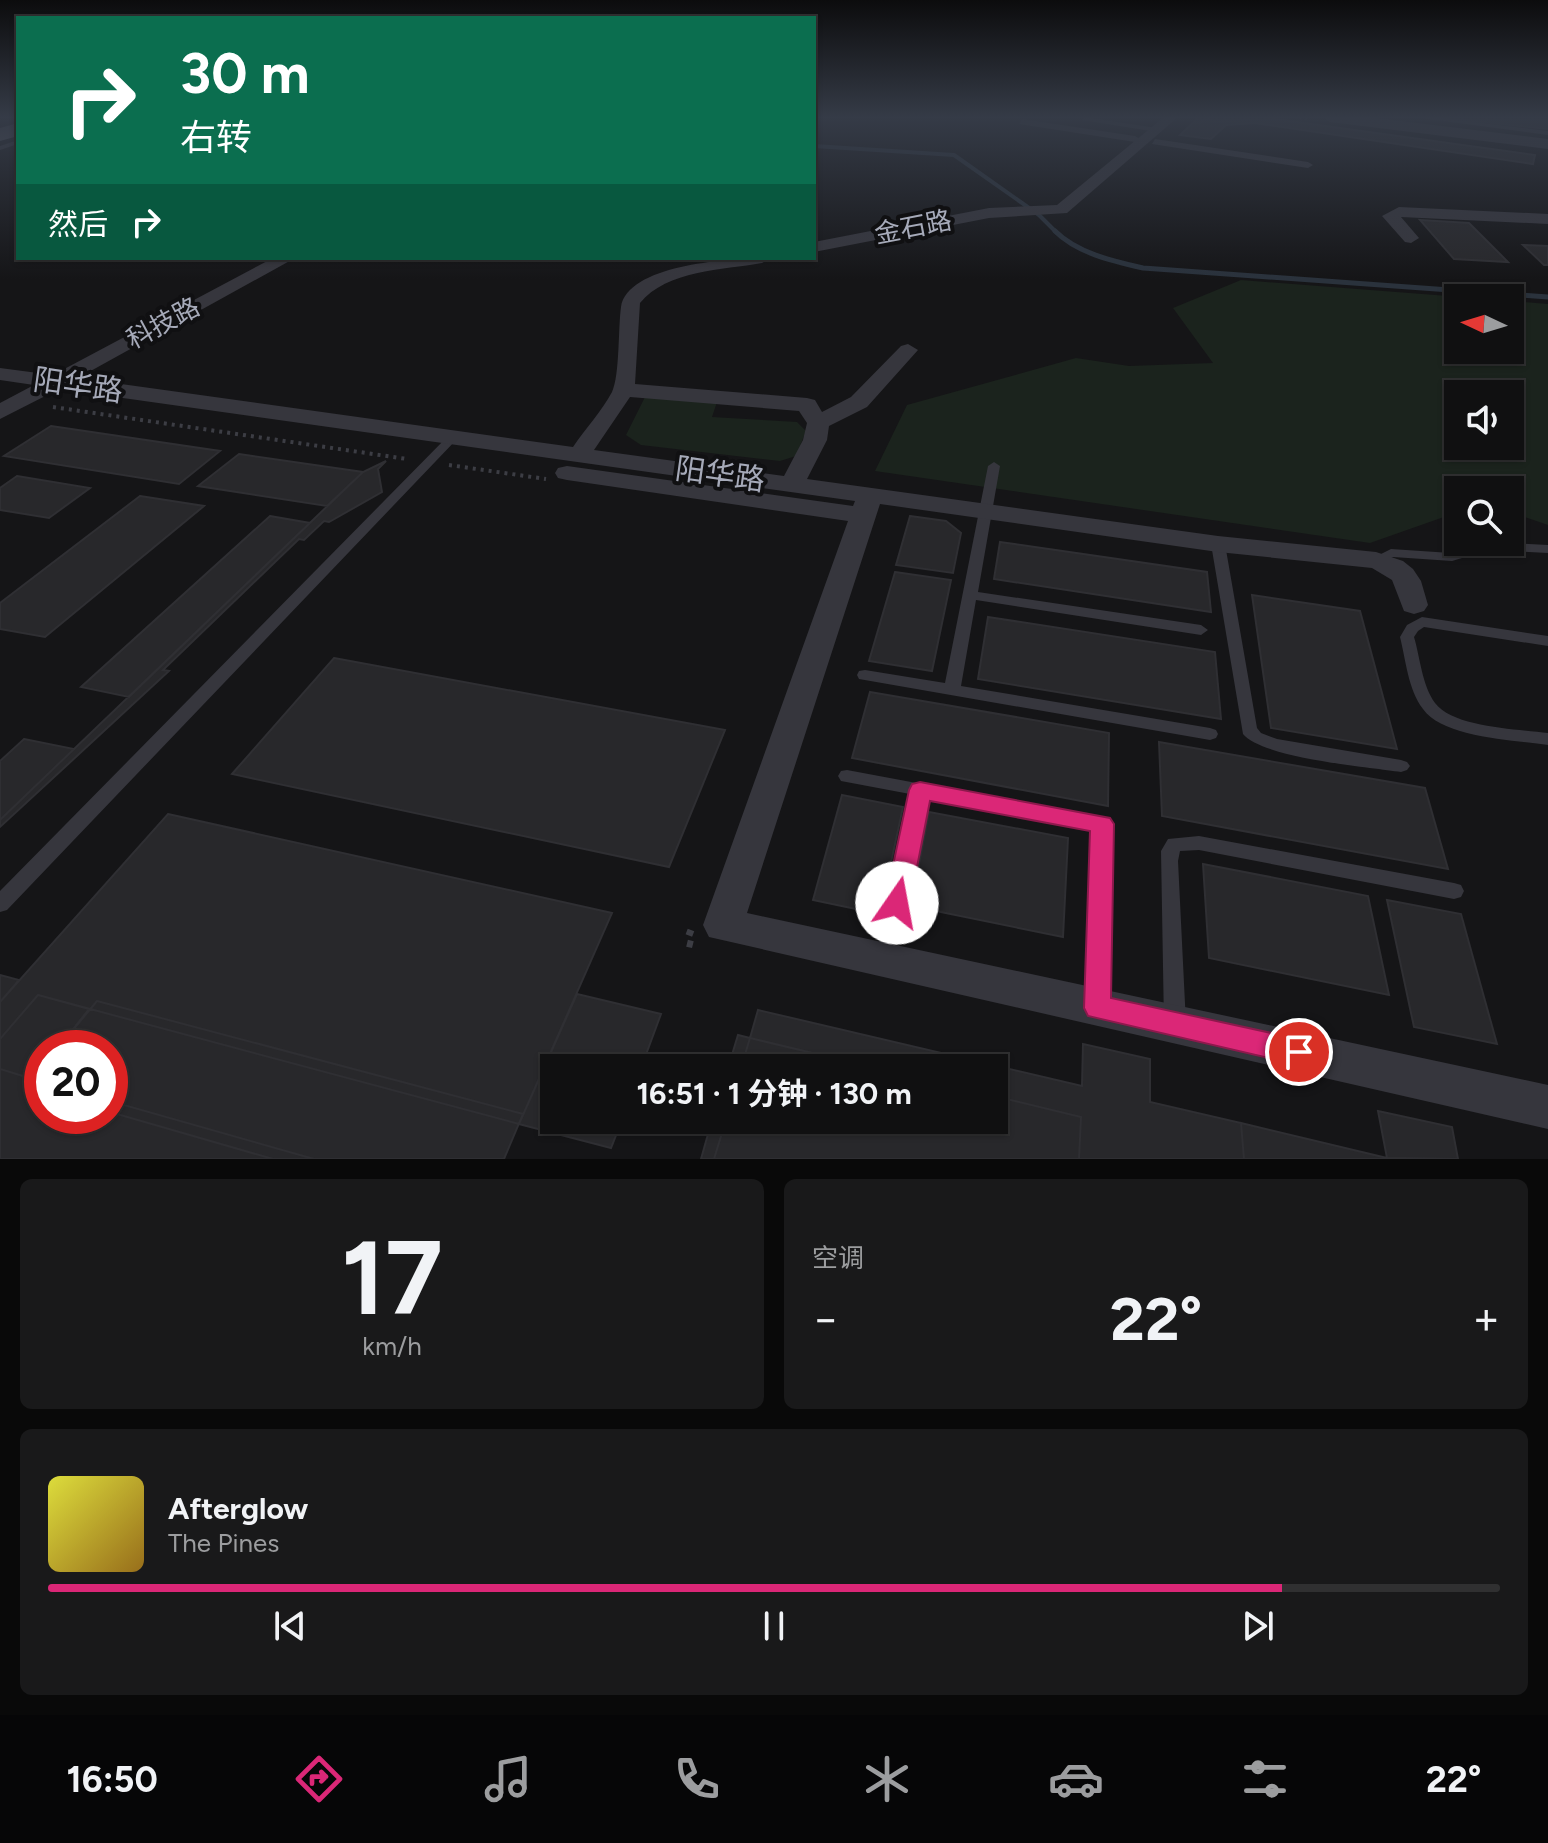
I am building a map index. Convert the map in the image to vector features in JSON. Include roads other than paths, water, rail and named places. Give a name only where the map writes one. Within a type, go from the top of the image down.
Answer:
[{"type":"street","name":"金石路","points":[[816,247],[989,213],[1061,210],[1111,171]]},
{"type":"street","points":[[1411,238],[1390,216],[1399,212],[1548,219]]},
{"type":"street","name":"科技路","points":[[0,412],[282,260]]},
{"type":"street","points":[[579,455],[624,390],[631,302],[636,293],[661,279],[752,260]]},
{"type":"street","points":[[818,423],[859,402],[908,350]]},
{"type":"street","name":"阳华路","points":[[0,374],[444,445],[579,455],[792,484],[867,505]]},
{"type":"street","points":[[624,390],[807,405],[818,423],[815,440],[792,484]]},
{"type":"street","name":"阳华路","points":[[0,391],[444,445],[867,505],[985,512],[1218,544],[1376,560],[1396,567],[1407,578],[1418,614]]},
{"type":"street","points":[[867,505],[723,925],[1548,1107]]},
{"type":"lane","points":[[0,904],[444,445]]},
{"type":"lane","points":[[952,690],[994,466]]},
{"type":"lane","points":[[1218,544],[1249,730],[1255,737],[1274,745],[1401,766]]},
{"type":"lane","points":[[1376,560],[1391,553],[1452,557],[1488,546],[1548,549]]},
{"type":"lane","points":[[970,595],[1201,630]]},
{"type":"lane","points":[[1548,641],[1418,614],[1407,637],[1430,707],[1442,718],[1465,726],[1548,739]]},
{"type":"lane","points":[[865,675],[1210,734]]},
{"type":"lane","points":[[847,776],[1102,824],[1097,1008]]},
{"type":"lane","points":[[897,903],[920,790]]},
{"type":"lane","points":[[1175,1025],[1169,861],[1175,844],[1199,843],[1454,891]]},
{"type":"waterway","points":[[977,171],[1039,215],[1055,231]]},
{"type":"waterway","points":[[1055,231],[1084,251],[1143,268],[1548,297]]}]
